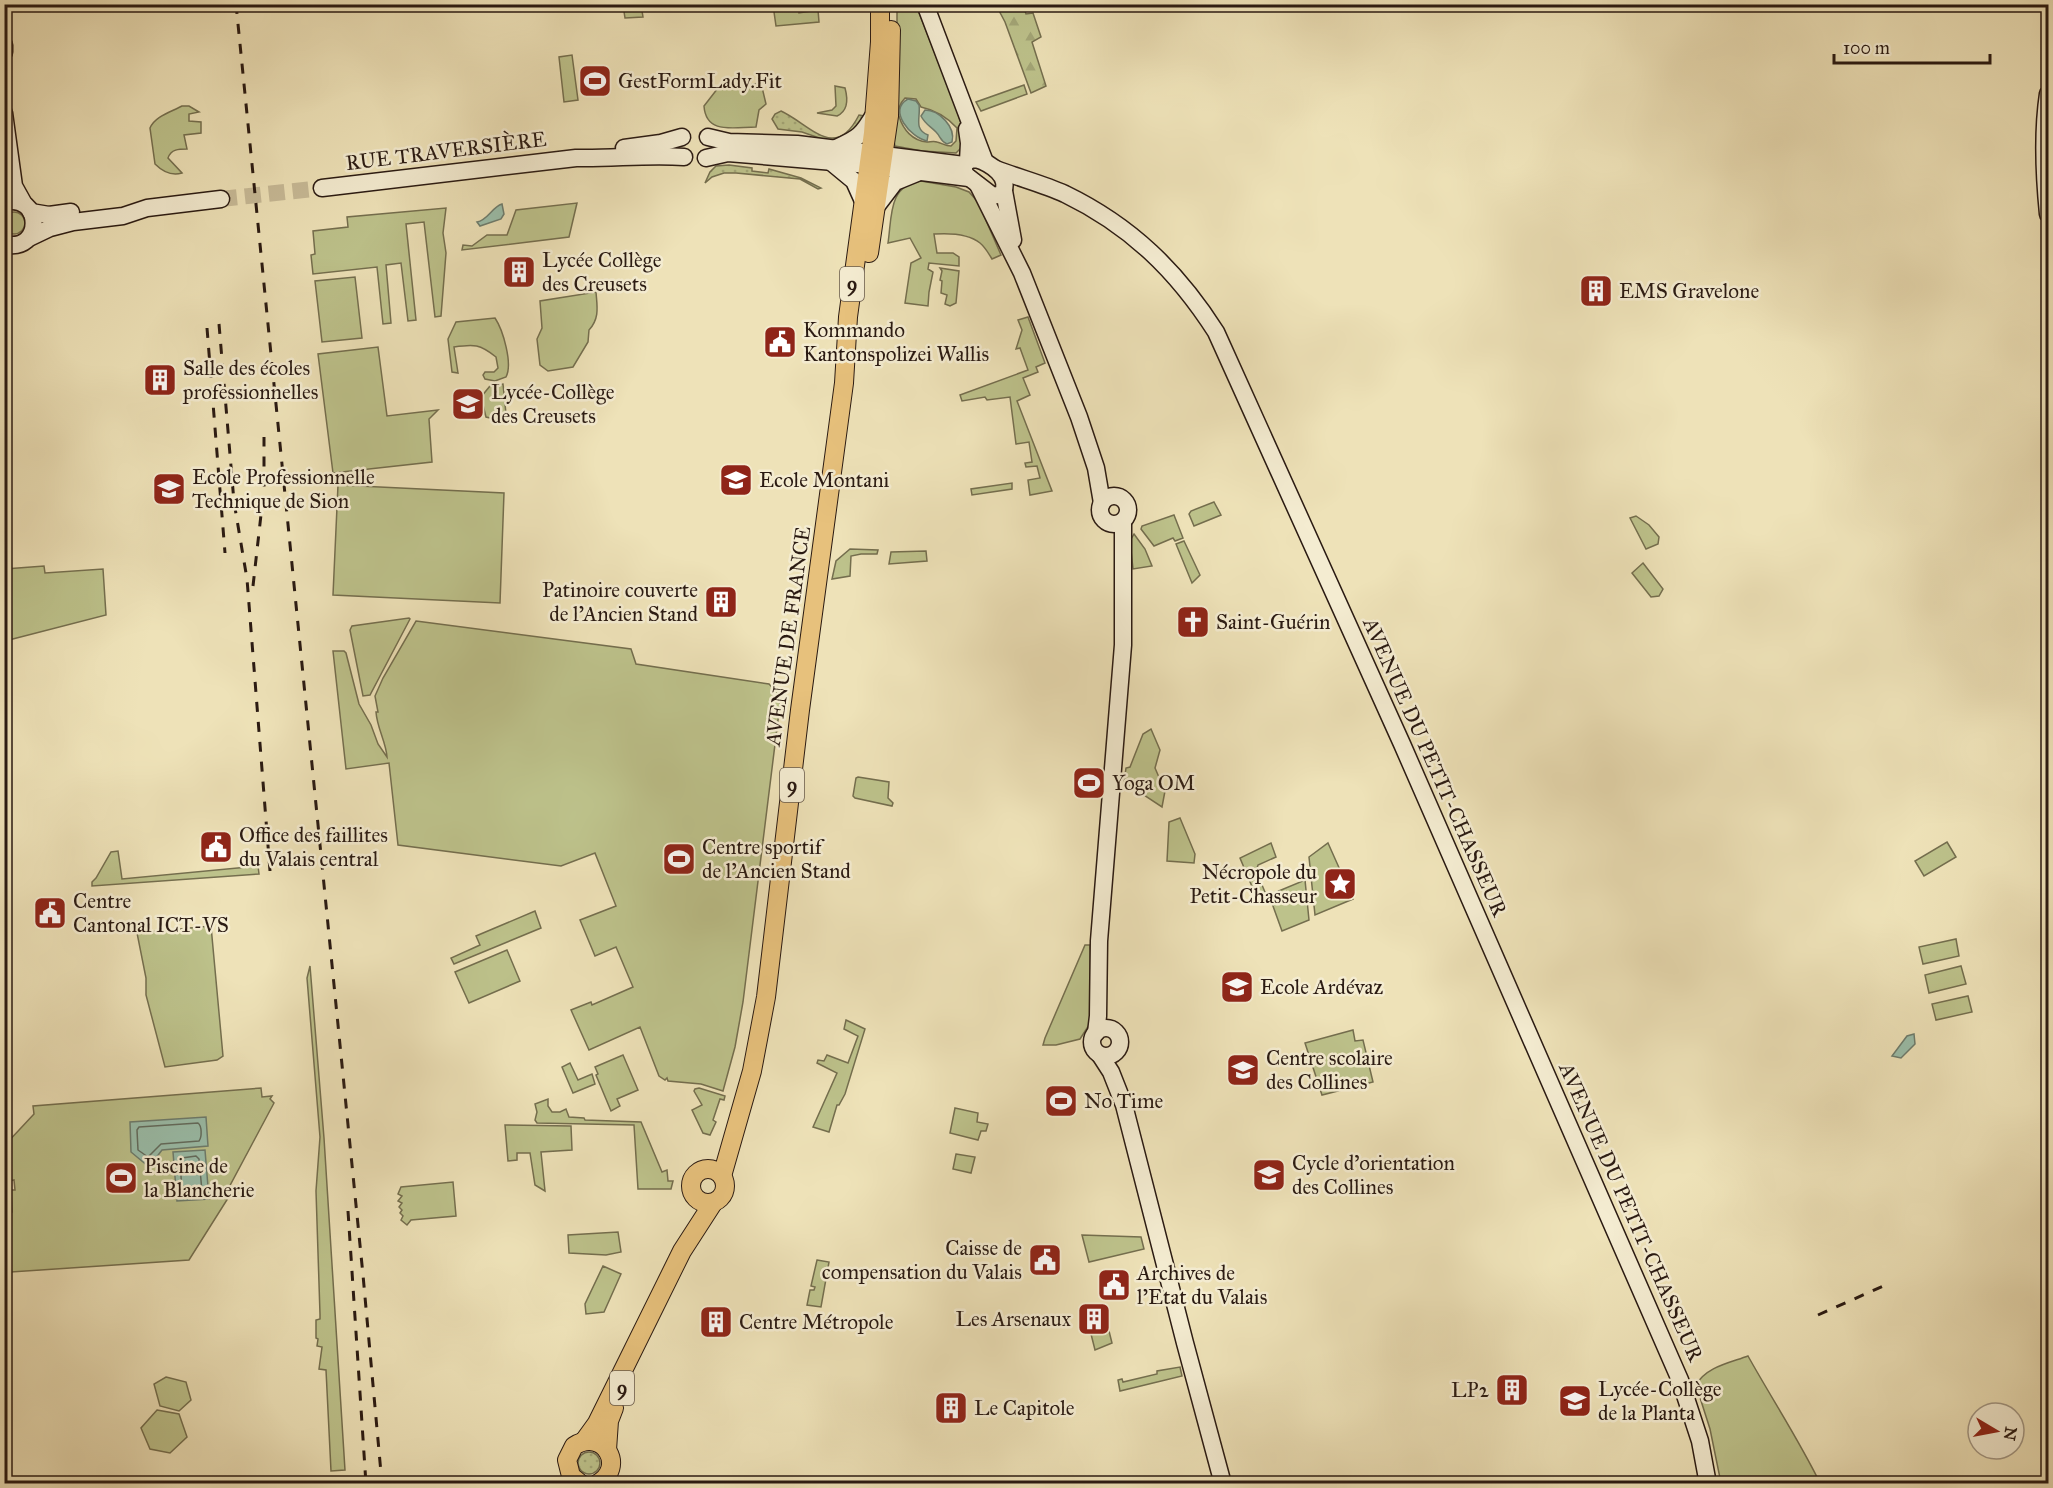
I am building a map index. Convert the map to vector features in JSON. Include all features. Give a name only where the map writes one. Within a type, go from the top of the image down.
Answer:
[{"type":"main road","name":"AVENUE DE FRANCE","points":[[869,204],[879,186],[875,113],[880,4]]},
{"type":"main road","name":"AVENUE DE FRANCE","points":[[714,1173],[718,1152],[747,1088],[766,997],[845,366],[859,310],[869,204],[890,94],[891,4]]},
{"type":"main road","points":[[700,1171],[714,1173],[725,1183],[724,1194],[713,1203],[704,1203],[695,1197],[692,1190],[693,1179],[700,1171]]},
{"type":"main road","name":"9","points":[[682,1251],[693,1215],[695,1197]]},
{"type":"main road","name":"9","points":[[584,1441],[597,1424],[682,1251],[713,1203]]},
{"type":"main road","name":"9","points":[[607,1450],[609,1421],[645,1328]]},
{"type":"main road","points":[[573,1480],[567,1466],[569,1454],[574,1446],[584,1441],[599,1443],[607,1450],[611,1461],[605,1478],[597,1484]]},
{"type":"street","points":[[920,4],[968,133],[970,172],[1022,273],[1089,443],[1118,497],[1125,502],[1128,508],[1127,516],[1122,524],[1123,645],[1099,941],[1099,980],[1104,1031]]},
{"type":"street","points":[[925,4],[990,166],[1003,177],[1007,214],[1022,273]]},
{"type":"street","points":[[4,45],[4,52]]},
{"type":"street","points":[[2049,94],[2045,114],[2043,172],[2049,214]]},
{"type":"street","points":[[4,112],[14,186],[28,208],[34,224],[29,238]]},
{"type":"street","points":[[833,155],[865,130],[875,113]]},
{"type":"street","points":[[922,172],[896,182],[869,204],[833,155],[797,144],[729,142],[708,137],[695,130],[689,131],[682,137],[679,148],[684,158],[695,162],[728,153],[833,155],[970,172],[993,196],[999,196],[1004,190],[1027,189],[1080,203]]},
{"type":"street","name":"RUE TRAVERSIÈRE","points":[[322,188],[576,158],[601,151],[661,143],[682,137]]},
{"type":"street","points":[[706,158],[711,145],[708,137]]},
{"type":"street","name":"RUE TRAVERSIÈRE","points":[[576,158],[662,156],[684,158]]},
{"type":"street","name":"AVENUE DU PETIT-CHASSEUR","points":[[970,172],[976,159],[1065,195],[1114,222],[1155,256],[1181,282],[1196,301],[1225,350],[1402,744],[1680,1380],[1700,1441],[1708,1484]]},
{"type":"street","points":[[877,160],[922,172],[970,172]]},
{"type":"street","points":[[4,244],[19,244],[59,225],[123,216],[147,208],[221,198]]},
{"type":"street","points":[[4,202],[13,201],[28,208],[55,215],[118,206],[147,208]]},
{"type":"street","points":[[1089,443],[1100,485],[1101,513],[1122,524]]},
{"type":"street","points":[[1102,503],[1109,497],[1118,497]]},
{"type":"street","points":[[1104,1031],[1120,1039],[1118,1050],[1124,1106]]},
{"type":"street","points":[[1104,1031],[1092,1042],[1111,1072],[1124,1106],[1222,1484]]},
{"type":"street","points":[[1100,1055],[1108,1056],[1118,1050]]},
{"type":"green space","points":[[623,5],[641,5],[643,17],[625,18]]},
{"type":"green space","points":[[773,5],[798,5],[799,13],[818,10],[819,22],[776,26]]},
{"type":"green space","points":[[897,5],[916,5],[962,127],[963,146],[956,153],[922,151],[895,146]],"holes":[[[905,98],[916,99],[921,107],[940,114],[957,128],[956,141],[951,146],[922,141],[913,137],[903,126],[899,116],[900,106]]]},
{"type":"green space","points":[[996,5],[1023,5],[1026,14],[1033,13],[1041,37],[1032,42],[1046,86],[1031,93],[1005,22]]},
{"type":"green space","points":[[572,55],[578,100],[564,102],[559,57]]},
{"type":"green space","points":[[761,83],[766,104],[759,110],[756,127],[730,128],[710,122],[704,106],[718,88]]},
{"type":"green space","points":[[1024,85],[1027,94],[981,111],[976,102]]},
{"type":"green space","points":[[835,86],[845,88],[847,100],[841,114],[837,116],[817,113],[832,110],[836,106]]},
{"type":"green space","points":[[182,106],[189,106],[199,112],[189,114],[189,121],[201,122],[201,133],[184,135],[187,149],[176,150],[169,155],[168,158],[182,173],[175,174],[164,171],[155,164],[150,128],[159,117]]},
{"type":"green space","points":[[781,111],[822,136],[832,138],[841,136],[850,129],[859,115],[866,116],[860,128],[841,140],[828,141],[802,132],[778,129],[772,119]]},
{"type":"green space","points":[[729,165],[768,173],[769,169],[801,178],[821,188],[818,189],[800,179],[736,173],[724,173],[712,177],[705,183],[716,166]]},
{"type":"green space","points":[[921,181],[956,187],[969,192],[978,202],[1001,255],[992,259],[982,245],[964,235],[934,234],[937,253],[953,253],[959,257],[959,266],[929,263],[928,269],[933,272],[928,306],[905,303],[911,263],[921,258],[910,238],[888,243],[891,213],[897,196],[910,184]]},
{"type":"green space","points":[[577,203],[569,237],[462,250],[463,245],[472,246],[487,235],[507,235],[516,210]]},
{"type":"green space","points":[[446,208],[443,233],[446,253],[441,316],[435,317],[424,222],[406,224],[416,320],[408,321],[401,263],[386,265],[391,323],[383,324],[377,267],[313,274],[311,255],[315,254],[313,231],[348,227],[347,217]]},
{"type":"green space","points":[[14,212],[22,215],[25,223],[22,231],[14,234],[6,231],[3,223],[6,215]]},
{"type":"green space","points":[[940,268],[959,271],[956,303],[950,306],[945,304],[947,295],[941,293],[942,271]]},
{"type":"green space","points":[[355,277],[362,338],[322,342],[315,281]]},
{"type":"green space","points":[[596,292],[596,316],[589,330],[588,342],[573,367],[548,371],[540,365],[537,339],[542,328],[540,301]]},
{"type":"green space","points":[[1028,317],[1045,363],[1036,367],[1038,372],[1023,378],[1030,395],[1017,401],[1052,491],[1030,495],[1028,480],[1040,478],[1037,466],[1026,467],[1025,463],[1032,462],[1029,442],[1016,444],[1010,397],[987,400],[985,397],[962,401],[960,395],[1028,370],[1020,348],[1016,349],[1022,330],[1018,320]]},
{"type":"green space","points":[[495,318],[506,347],[508,371],[506,377],[495,381],[485,379],[483,375],[485,372],[494,372],[498,368],[496,357],[481,347],[472,345],[454,347],[458,373],[452,372],[448,339],[456,322]]},
{"type":"green space","points":[[378,347],[387,416],[438,410],[429,419],[432,462],[333,473],[318,354]]},
{"type":"green space","points":[[503,384],[506,414],[499,420],[486,417],[481,397],[490,386]]},
{"type":"green space","points":[[1012,483],[1012,489],[972,495],[971,489]]},
{"type":"green space","points":[[338,485],[504,493],[500,603],[333,595]]},
{"type":"green space","points":[[1214,502],[1221,515],[1194,526],[1189,514],[1191,511]]},
{"type":"green space","points":[[1174,515],[1183,538],[1175,541],[1173,538],[1154,546],[1141,529],[1142,526]]},
{"type":"green space","points":[[1636,516],[1649,525],[1659,537],[1658,544],[1646,549],[1630,518]]},
{"type":"green space","points":[[1134,534],[1145,549],[1152,566],[1133,569],[1130,541]]},
{"type":"green space","points":[[1184,541],[1200,575],[1192,583],[1176,544]]},
{"type":"green space","points":[[850,549],[878,550],[877,554],[851,556],[850,576],[832,579],[836,561]]},
{"type":"green space","points":[[926,551],[927,561],[889,564],[891,552]]},
{"type":"green space","points":[[1643,563],[1663,589],[1659,596],[1651,597],[1632,573]]},
{"type":"green space","points":[[44,566],[45,573],[103,569],[106,615],[5,641],[5,569]]},
{"type":"green space","points":[[409,618],[370,695],[363,696],[350,630],[352,626]]},
{"type":"green space","name":"Centre sportif de l'Ancien Stand","points":[[416,621],[631,649],[636,664],[769,684],[781,696],[743,1002],[735,1047],[723,1091],[701,1084],[668,1081],[667,1078],[665,1080],[659,1076],[640,1027],[589,1050],[571,1010],[591,1002],[592,1005],[633,987],[616,947],[595,956],[580,920],[616,906],[595,853],[561,866],[398,845],[389,763],[346,769],[333,651],[346,653],[359,704],[371,725],[378,744],[387,757],[377,718],[375,696]]},
{"type":"green space","points":[[1151,729],[1160,750],[1155,768],[1165,791],[1162,807],[1124,782],[1126,768],[1130,767],[1143,734]]},
{"type":"green space","points":[[858,777],[889,782],[888,798],[893,803],[892,806],[855,798],[853,796]]},
{"type":"green space","points":[[1180,818],[1195,854],[1194,863],[1167,861],[1169,822]]},
{"type":"green space","points":[[1947,842],[1956,857],[1924,876],[1915,861]]},
{"type":"green space","points":[[1271,843],[1276,857],[1258,865],[1256,871],[1265,892],[1256,896],[1240,858]]},
{"type":"green space","points":[[1328,843],[1353,899],[1315,915],[1309,857]]},
{"type":"green space","points":[[118,851],[122,879],[258,866],[259,874],[92,886],[92,882],[111,852]]},
{"type":"green space","points":[[1305,880],[1309,920],[1282,931],[1269,895]]},
{"type":"green space","points":[[535,911],[541,928],[454,964],[451,958],[480,945],[476,936]]},
{"type":"green space","points":[[211,926],[223,1056],[217,1060],[165,1067],[146,995],[146,978],[137,933]]},
{"type":"green space","points":[[1956,939],[1959,956],[1923,964],[1919,947]]},
{"type":"green space","points":[[1085,945],[1090,945],[1091,1022],[1080,1039],[1056,1045],[1043,1045],[1045,1038]]},
{"type":"green space","points":[[507,950],[520,981],[469,1003],[455,972]]},
{"type":"green space","points":[[310,966],[324,1138],[345,1470],[331,1471],[326,1370],[319,1369],[322,1347],[317,1346],[318,1339],[316,1338],[316,1320],[320,1319],[316,1191],[320,1137],[307,978]]},
{"type":"green space","points":[[1961,966],[1966,984],[1929,993],[1925,975]]},
{"type":"green space","points":[[1968,996],[1972,1012],[1936,1020],[1932,1004]]},
{"type":"green space","points":[[846,1020],[865,1029],[845,1094],[837,1105],[829,1132],[813,1127],[837,1073],[817,1063],[818,1060],[824,1061],[827,1055],[848,1063],[858,1036],[844,1029]]},
{"type":"green space","points":[[1353,1030],[1355,1041],[1363,1040],[1373,1082],[1322,1095],[1305,1043]]},
{"type":"green space","points":[[623,1055],[638,1090],[617,1099],[620,1106],[611,1111],[595,1067]]},
{"type":"green space","points":[[570,1063],[578,1080],[592,1074],[595,1084],[573,1093],[562,1067]]},
{"type":"green space","name":"Piscine de la Blancherie","points":[[261,1088],[262,1097],[272,1096],[270,1099],[274,1103],[226,1193],[230,1195],[189,1260],[11,1272],[8,1217],[12,1212],[11,1190],[15,1190],[14,1180],[9,1181],[8,1176],[5,1176],[5,1145],[34,1114],[33,1106]]},
{"type":"green space","points":[[699,1088],[725,1096],[724,1100],[720,1099],[713,1120],[716,1122],[710,1135],[703,1133],[692,1110],[702,1105],[694,1091]]},
{"type":"green space","points":[[548,1099],[548,1106],[552,1112],[566,1109],[569,1117],[585,1120],[641,1122],[662,1172],[667,1170],[668,1181],[673,1181],[671,1189],[638,1189],[634,1125],[537,1123],[535,1104]]},
{"type":"green space","points":[[955,1108],[978,1113],[977,1122],[988,1124],[986,1131],[981,1131],[978,1140],[950,1133]]},
{"type":"green space","points":[[505,1125],[571,1126],[572,1150],[541,1152],[545,1191],[535,1185],[530,1153],[517,1153],[517,1160],[508,1161]]},
{"type":"green space","points":[[956,1154],[975,1157],[971,1173],[953,1169]]},
{"type":"green space","points":[[453,1182],[456,1216],[411,1220],[407,1225],[401,1220],[403,1216],[399,1207],[402,1203],[398,1201],[402,1196],[398,1194],[401,1187]]},
{"type":"green space","points":[[618,1232],[621,1252],[606,1255],[569,1253],[568,1235]]},
{"type":"green space","points":[[1082,1235],[1141,1237],[1144,1249],[1089,1262]]},
{"type":"green space","points":[[817,1260],[829,1262],[821,1307],[807,1305],[810,1290],[814,1290],[815,1287],[811,1286]]},
{"type":"green space","points":[[603,1266],[621,1274],[604,1312],[586,1314],[585,1304]]},
{"type":"green space","points":[[1109,1331],[1112,1343],[1095,1350],[1091,1334]]},
{"type":"green space","points":[[1748,1356],[1820,1483],[1721,1483],[1710,1429],[1696,1385],[1712,1370]]},
{"type":"green space","points":[[1180,1367],[1182,1376],[1120,1391],[1118,1380],[1122,1379],[1123,1382],[1157,1374],[1157,1371]]},
{"type":"green space","points":[[166,1377],[186,1382],[191,1400],[179,1411],[160,1406],[154,1384]]},
{"type":"green space","points":[[157,1410],[179,1414],[187,1437],[170,1453],[150,1449],[141,1428]]},
{"type":"green space","points":[[589,1452],[597,1455],[600,1463],[597,1471],[589,1474],[581,1471],[578,1463],[581,1455]]},
{"type":"water","points":[[908,99],[916,101],[919,105],[919,126],[928,135],[927,141],[914,135],[904,123],[900,110],[902,104]]},
{"type":"water","points":[[925,110],[936,113],[945,120],[953,136],[952,142],[947,144],[943,142],[924,121],[921,116]]},
{"type":"water","points":[[502,204],[504,214],[501,219],[480,226],[477,222]]},
{"type":"water","points":[[1914,1034],[1915,1044],[1901,1058],[1892,1056],[1907,1036]]},
{"type":"water","points":[[206,1117],[208,1146],[162,1150],[149,1167],[131,1152],[130,1122]]},
{"type":"water","points":[[205,1150],[209,1199],[177,1201],[173,1152]]},
{"type":"tunnel","points":[[221,199],[322,188]]},
{"type":"railway","points":[[236,4],[382,1484]]},
{"type":"railway","points":[[219,324],[234,502],[247,579],[270,871]]},
{"type":"railway","points":[[207,328],[225,553]]},
{"type":"railway","points":[[253,586],[264,488],[264,437]]},
{"type":"railway","points":[[348,1211],[366,1484]]},
{"type":"railway","points":[[1818,1315],[1890,1283]]},
{"type":"place","name":"GestFormLady.Fit","points":[[595,81]]},
{"type":"place","name":"Lycée Collège des Creusets","points":[[519,272]]},
{"type":"place","name":"EMS Gravelone","points":[[1596,291]]},
{"type":"place","name":"Kommando Kantonspolizei Wallis","points":[[780,342]]},
{"type":"place","name":"Salle des écoles professionnelles","points":[[160,380]]},
{"type":"place","name":"Lycée-Collège des Creusets","points":[[468,404]]},
{"type":"place","name":"Ecole Montani","points":[[736,480]]},
{"type":"place","name":"Ecole Professionnelle Technique de Sion","points":[[169,489]]},
{"type":"place","name":"Patinoire couverte de l'Ancien Stand","points":[[721,602]]},
{"type":"place","name":"Saint-Guérin","points":[[1193,622]]},
{"type":"place","name":"Yoga OM","points":[[1089,783]]},
{"type":"place","name":"Office des faillites du Valais central","points":[[216,847]]},
{"type":"place","name":"Centre sportif de l'Ancien Stand","points":[[679,859]]},
{"type":"place","name":"Nécropole du Petit-Chasseur","points":[[1340,884]]},
{"type":"place","name":"Centre Cantonal ICT-VS","points":[[50,913]]},
{"type":"place","name":"Ecole Ardévaz","points":[[1237,987]]},
{"type":"place","name":"Centre scolaire des Collines","points":[[1243,1070]]},
{"type":"place","name":"No Time","points":[[1061,1101]]},
{"type":"place","name":"Cycle d'orientation des Collines","points":[[1269,1175]]},
{"type":"place","name":"Piscine de la Blancherie","points":[[121,1178]]},
{"type":"place","name":"Caisse de compensation du Valais","points":[[1045,1260]]},
{"type":"place","name":"Archives de l'Etat du Valais","points":[[1114,1285]]},
{"type":"place","name":"Les Arsenaux","points":[[1094,1319]]},
{"type":"place","name":"Centre Métropole","points":[[716,1322]]},
{"type":"place","name":"LP2","points":[[1512,1390]]},
{"type":"place","name":"Lycée-Collège de la Planta","points":[[1575,1401]]},
{"type":"place","name":"Le Capitole","points":[[951,1408]]}]
